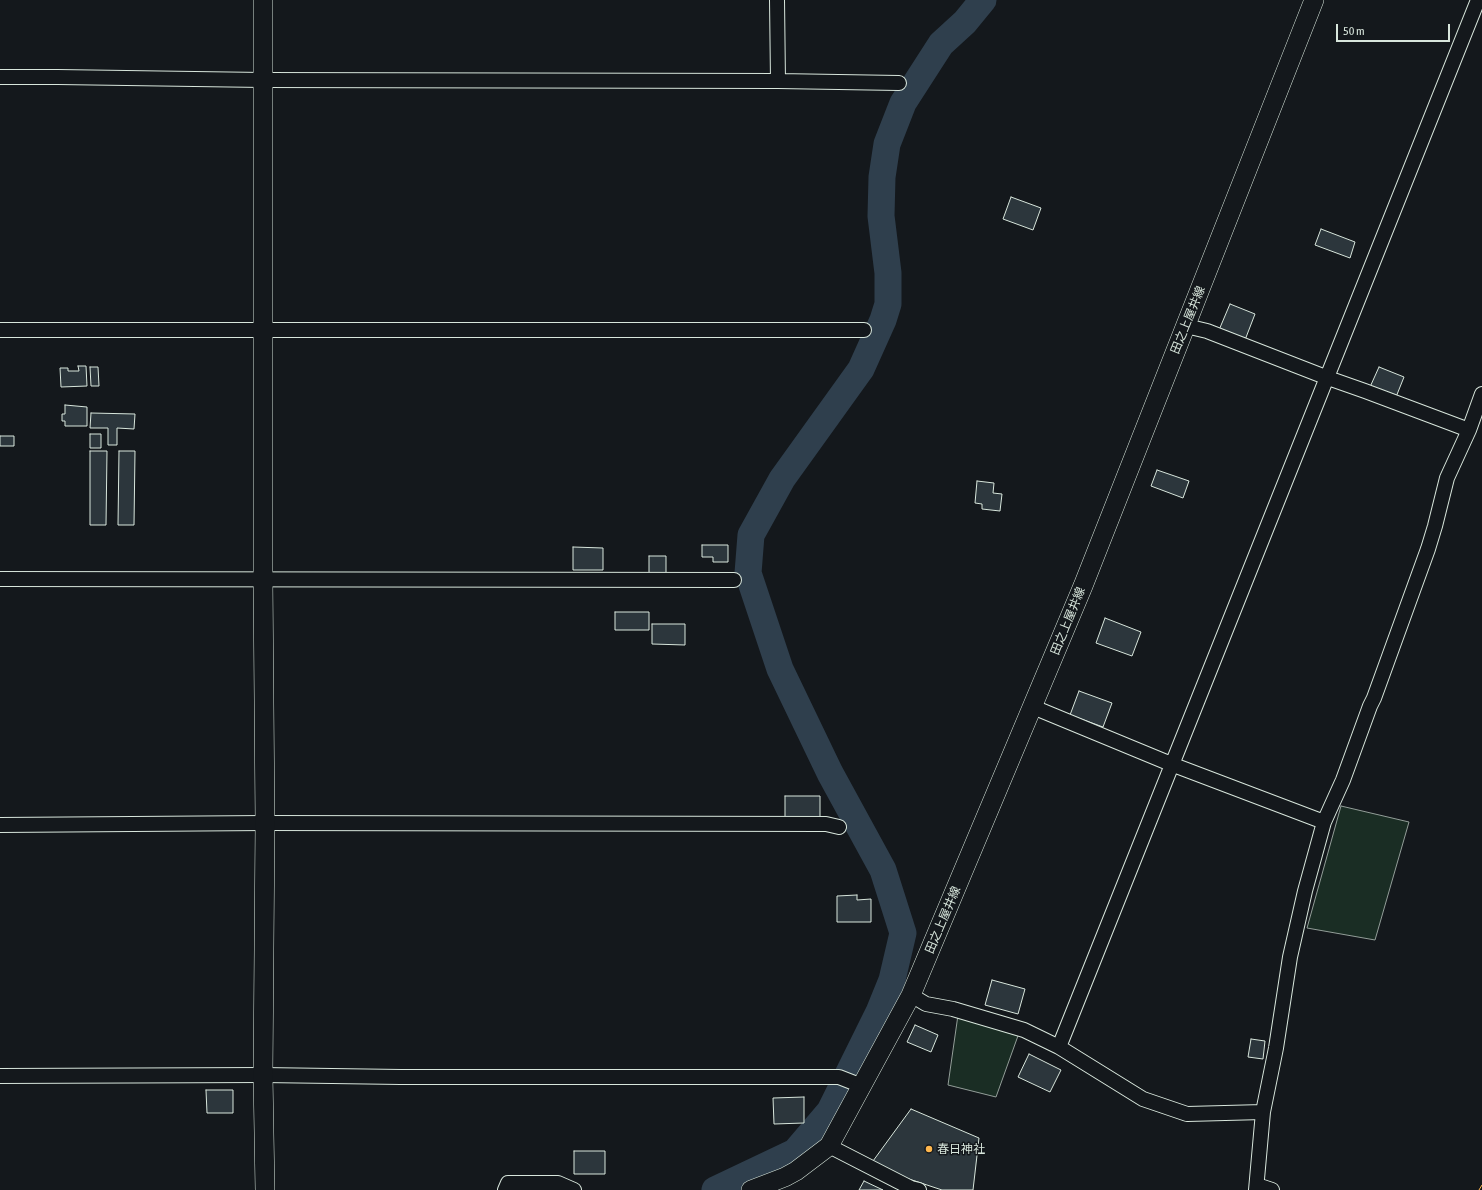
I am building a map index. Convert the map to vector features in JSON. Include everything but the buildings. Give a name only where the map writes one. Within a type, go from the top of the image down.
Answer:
[{"type":"main road","points":[[263,0],[262,579],[265,823],[263,1075],[265,1190]]},
{"type":"main road","name":"田之上屋井線","points":[[751,1190],[785,1177],[796,1171],[829,1146],[911,996],[1033,707],[1124,485],[1152,407],[1186,326],[1314,0]]},
{"type":"street","points":[[777,0],[778,81]]},
{"type":"street","points":[[1059,1047],[1478,0]]},
{"type":"street","points":[[0,77],[58,76],[262,80],[778,81],[899,83]]},
{"type":"street","points":[[1186,326],[1207,331],[1469,430]]},
{"type":"street","points":[[0,330],[864,330]]},
{"type":"street","points":[[1272,1190],[1256,1187],[1263,1112],[1276,1048],[1290,957],[1305,891],[1324,822],[1343,780],[1374,698],[1428,549],[1447,478],[1469,430],[1482,394]]},
{"type":"street","points":[[0,579],[734,580]]},
{"type":"street","points":[[1033,707],[1171,764],[1324,822]]},
{"type":"street","points":[[0,826],[265,823],[826,824],[839,827]]},
{"type":"street","points":[[911,996],[926,1004],[953,1009],[1024,1030],[1059,1047],[1143,1099],[1186,1114],[1263,1112]]},
{"type":"street","points":[[0,1076],[839,1076],[862,1086]]},
{"type":"street","points":[[829,1146],[910,1188],[919,1190]]},
{"type":"street","points":[[506,1190],[508,1183],[558,1183],[574,1190]]},
{"type":"green space","points":[[1341,806],[1409,822],[1375,940],[1307,928]]},
{"type":"green space","points":[[958,1015],[1019,1033],[996,1097],[948,1085]]},
{"type":"waterway","points":[[715,1190],[795,1152],[830,1111],[879,1012],[892,980],[903,933],[883,870],[830,773],[780,669],[748,573],[751,535],[782,479],[861,369],[883,320],[888,304],[888,273],[881,216],[882,177],[887,144],[903,103],[941,44],[965,22],[983,0]]},
{"type":"power","points":[[1479,1190],[1482,1185]]},
{"type":"place","name":"春日神社","points":[[929,1149]]}]
